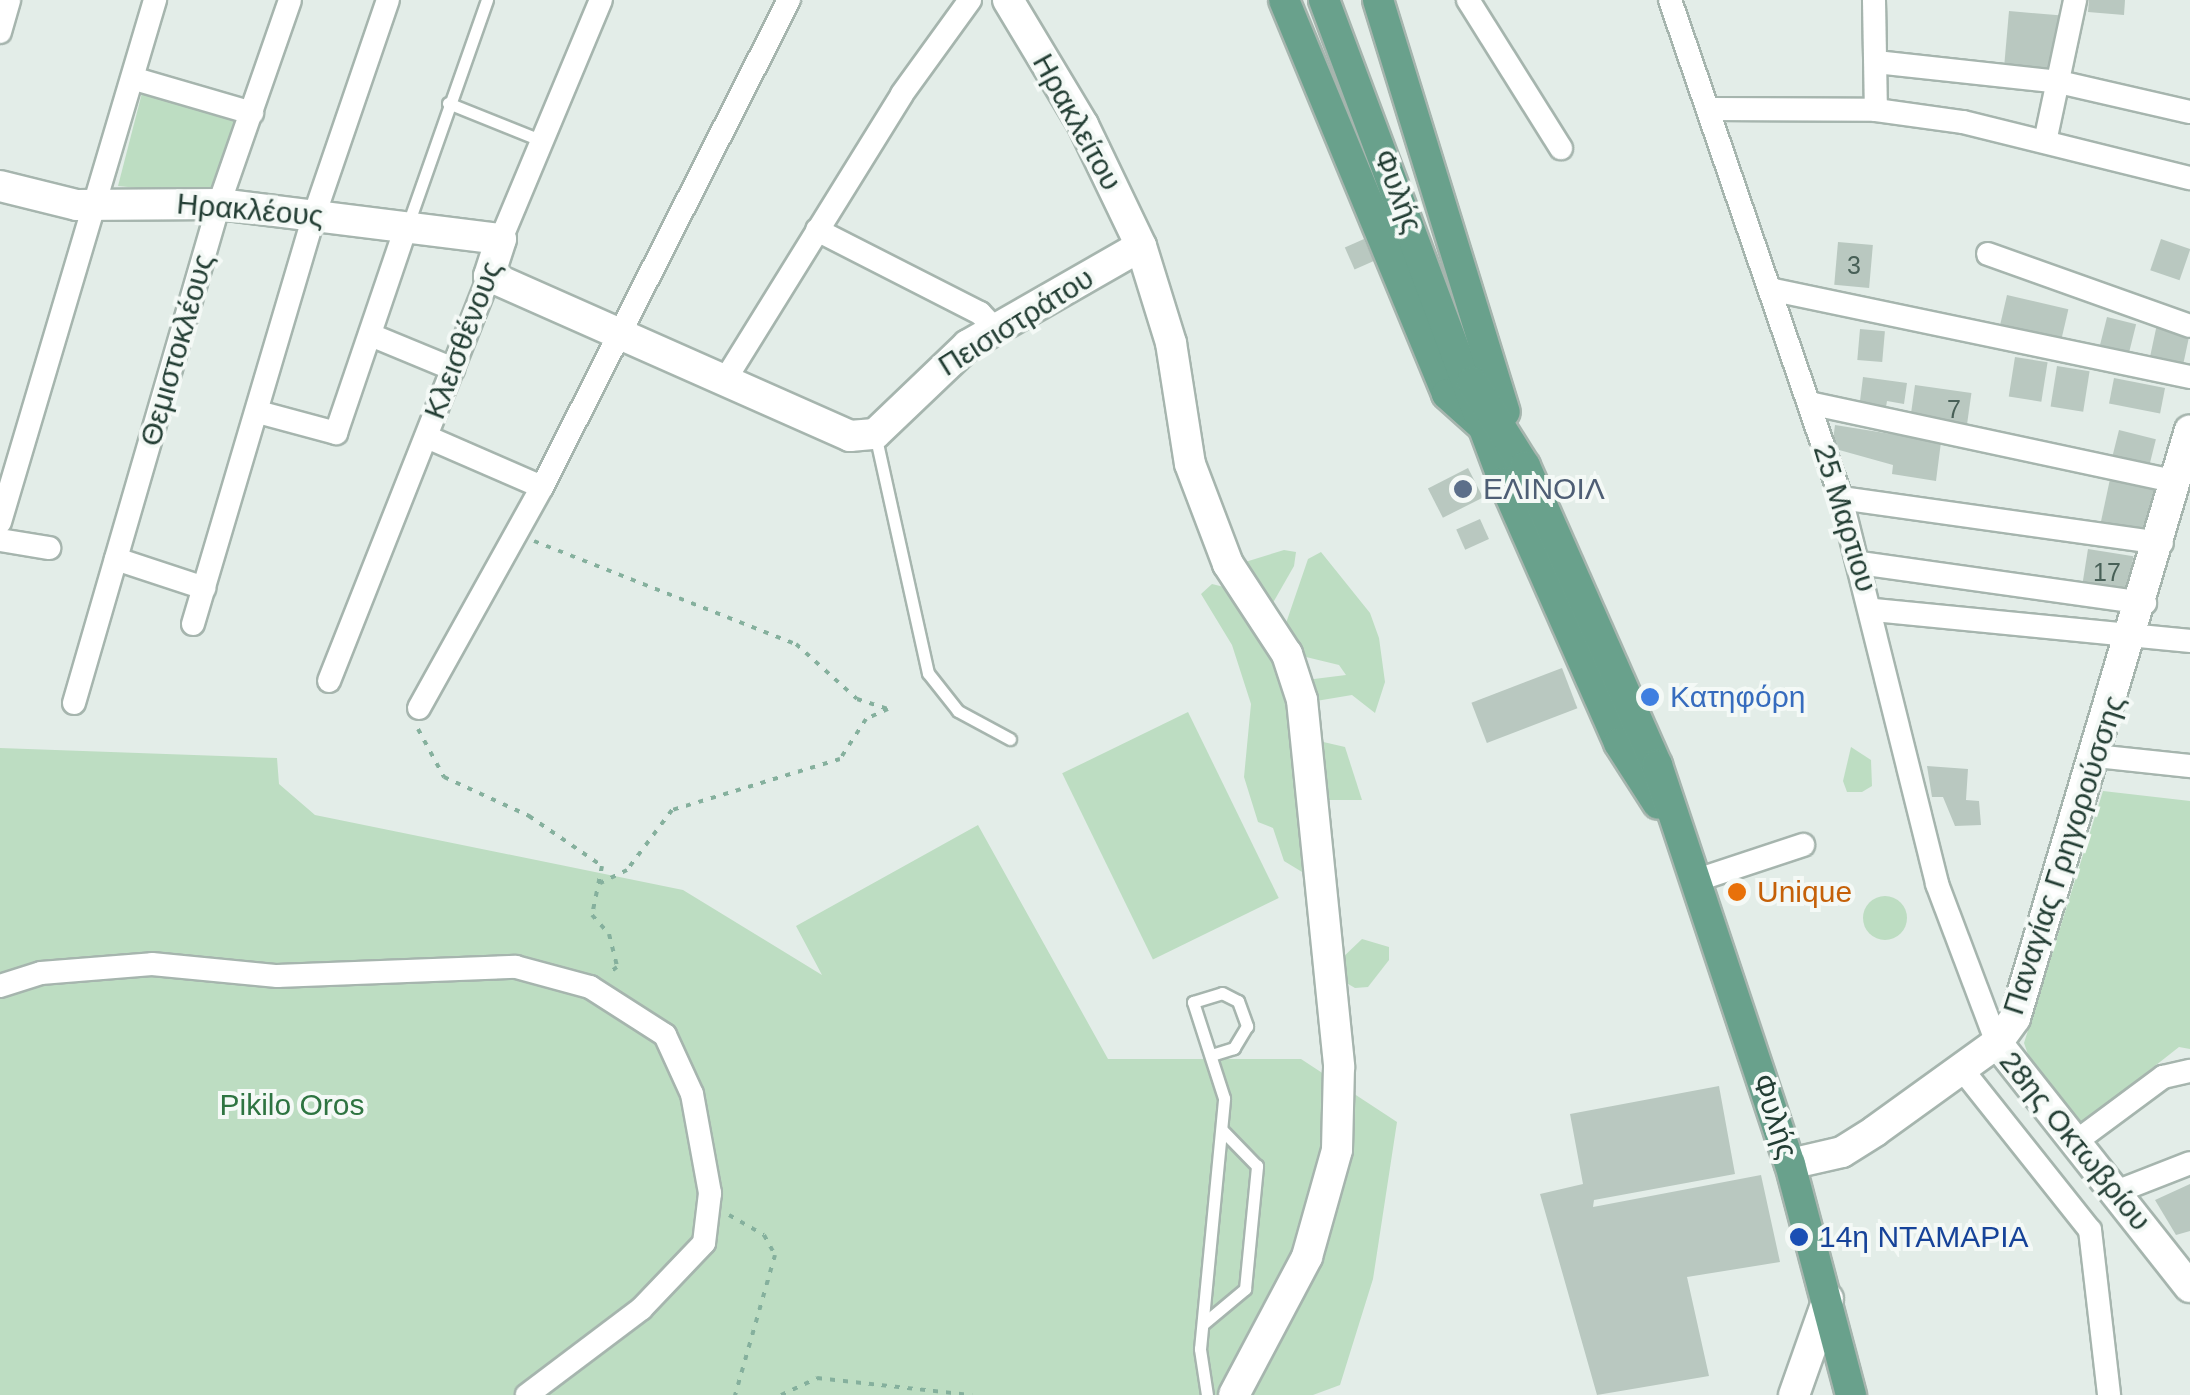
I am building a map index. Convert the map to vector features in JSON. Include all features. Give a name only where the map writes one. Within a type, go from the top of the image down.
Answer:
[{"type":"main road","points":[[1284,0],[1447,394],[1487,430]]},
{"type":"main road","name":"Φυλής","points":[[1324,0],[1487,430],[1619,743],[1682,842]]},
{"type":"main road","points":[[1378,0],[1443,228],[1524,466]]},
{"type":"main road","name":"Φυλής","points":[[1472,382],[1524,466],[1644,732],[1790,1164],[1851,1395]]},
{"type":"street","points":[[0,32],[9,0]]},
{"type":"street","points":[[0,522],[98,205],[155,0]]},
{"type":"street","name":"Θεμιστοκλέους","points":[[74,704],[219,204],[290,0]]},
{"type":"street","points":[[193,624],[314,216],[388,0]]},
{"type":"street","name":"Κλεισθένους","points":[[330,681],[453,370],[500,239],[601,0]]},
{"type":"street","points":[[419,708],[542,487],[788,0]]},
{"type":"street","points":[[725,380],[817,230],[970,0]]},
{"type":"street","name":"Ηρακλείτου","points":[[1008,0],[1083,125],[1141,246],[1170,343],[1200,493],[1228,564],[1300,687],[1339,1067],[1328,1200],[1294,1286],[1234,1395]]},
{"type":"street","points":[[1468,0],[1561,148]]},
{"type":"street","name":"25 Μαρτιου","points":[[1670,0],[1774,290],[1841,498],[1874,610],[1937,884],[1997,1043]]},
{"type":"street","points":[[1874,0],[1876,110]]},
{"type":"street","points":[[2046,137],[2075,0]]},
{"type":"street","points":[[1876,62],[2059,82],[2190,112]]},
{"type":"street","points":[[135,79],[252,113]]},
{"type":"street","points":[[1710,109],[1876,110],[2046,137],[2190,178]]},
{"type":"street","name":"Ηρακλέους","points":[[0,186],[98,205],[219,204],[500,239]]},
{"type":"street","points":[[258,412],[336,433],[406,227]]},
{"type":"street","points":[[817,230],[980,313],[994,328]]},
{"type":"street","name":"Πεισιστράτου","points":[[862,435],[921,382],[994,328],[1141,246]]},
{"type":"street","points":[[1988,254],[2190,326]]},
{"type":"street","points":[[488,276],[862,435]]},
{"type":"street","points":[[1774,290],[2190,377]]},
{"type":"street","points":[[372,335],[453,370]]},
{"type":"street","points":[[1809,403],[2178,482]]},
{"type":"street","name":"Παναγίας Γρηγορούσσης","points":[[1790,1164],[1842,1152],[1997,1043],[2028,986],[2162,542],[2190,431]]},
{"type":"street","points":[[427,437],[542,487]]},
{"type":"street","points":[[1841,498],[2162,542]]},
{"type":"street","points":[[0,540],[50,548]]},
{"type":"street","points":[[116,560],[204,588]]},
{"type":"street","points":[[1860,563],[2144,603]]},
{"type":"street","points":[[1874,610],[2190,641]]},
{"type":"street","points":[[2096,756],[2190,766]]},
{"type":"street","points":[[1694,881],[1804,845]]},
{"type":"street","points":[[0,986],[41,973],[152,964],[277,976],[516,967],[590,988],[665,1035],[692,1094],[708,1211],[704,1244],[641,1309],[527,1395]]},
{"type":"street","name":"28ης Οκτωβρίου","points":[[1997,1043],[2190,1286]]},
{"type":"street","points":[[1961,1068],[2090,1230],[2110,1395]]},
{"type":"street","points":[[2074,1143],[2163,1077],[2190,1070]]},
{"type":"street","points":[[2116,1192],[2190,1163]]},
{"type":"street","points":[[1794,1395],[1828,1299]]},
{"type":"lane","points":[[406,227],[487,0]]},
{"type":"lane","points":[[448,103],[540,140]]},
{"type":"lane","points":[[862,435],[928,673],[958,711],[1010,739]]},
{"type":"lane","points":[[1207,1395],[1203,1324],[1222,1130],[1214,1054],[1194,1002],[1222,993],[1238,1001],[1247,1026],[1234,1048],[1214,1054]]},
{"type":"lane","points":[[1203,1324],[1245,1289],[1257,1166],[1222,1130]]},
{"type":"path","points":[[516,533],[600,573],[796,644],[857,699],[888,709],[866,719],[840,759],[672,810],[626,870],[600,883]]},
{"type":"path","points":[[419,708],[418,734],[444,777],[582,850],[602,866],[592,915],[609,934],[616,967],[590,988]]},
{"type":"path","points":[[708,1211],[750,1226],[775,1255],[736,1395]]},
{"type":"path","points":[[781,1395],[817,1378],[972,1395]]},
{"type":"green space","points":[[143,89],[245,115],[217,196],[118,186]]},
{"type":"green space","points":[[1284,550],[1296,552],[1294,566],[1270,608],[1242,563]]},
{"type":"green space","points":[[1321,552],[1370,613],[1379,638],[1385,682],[1375,713],[1352,695],[1316,701],[1306,680],[1346,675],[1339,665],[1306,657],[1284,629],[1308,559]]},
{"type":"green space","points":[[1212,584],[1228,588],[1290,682],[1312,878],[1284,861],[1273,828],[1258,822],[1244,777],[1251,704],[1232,645],[1201,594]]},
{"type":"green space","points":[[1188,712],[1279,898],[1153,959],[1062,773]]},
{"type":"green space","points":[[1319,741],[1345,747],[1362,800],[1325,800]]},
{"type":"green space","points":[[1851,747],[1871,760],[1872,786],[1862,792],[1847,792],[1843,781]]},
{"type":"green space","name":"Pikilo Oros","points":[[0,748],[277,758],[279,784],[315,815],[683,890],[822,975],[796,926],[978,825],[1108,1059],[1301,1059],[1397,1122],[1373,1279],[1340,1385],[1313,1395],[0,1395]]},
{"type":"green space","points":[[2103,791],[2190,801],[2190,1049],[2179,1047],[2076,1128],[2040,1089],[2024,1043]]},
{"type":"green space","points":[[1885,896],[1900,903],[1907,918],[1900,933],[1885,940],[1870,933],[1863,918],[1870,903]]},
{"type":"green space","points":[[1362,939],[1389,947],[1389,960],[1368,987],[1355,988],[1343,981],[1340,960]]},
{"type":"building","points":[[2089,0],[2125,0],[2124,15],[2088,12]]},
{"type":"building","points":[[2009,11],[2062,16],[2057,68],[2004,64]]},
{"type":"building","points":[[1364,239],[1374,261],[1355,269],[1345,248]]},
{"type":"building","points":[[2161,239],[2190,249],[2180,280],[2150,270]]},
{"type":"building","points":[[1838,242],[1873,245],[1869,288],[1834,285]]},
{"type":"building","points":[[2007,295],[2068,309],[2061,340],[2000,326]]},
{"type":"building","points":[[2107,317],[2136,324],[2128,357],[2099,350]]},
{"type":"building","points":[[2157,324],[2190,331],[2182,370],[2149,363]]},
{"type":"building","points":[[1860,329],[1885,331],[1882,362],[1857,360]]},
{"type":"building","points":[[2015,357],[2048,362],[2041,402],[2009,397]]},
{"type":"building","points":[[2057,366],[2090,371],[2083,412],[2051,406]]},
{"type":"building","points":[[1863,377],[1907,383],[1904,404],[1887,401],[1885,413],[1859,409]]},
{"type":"building","points":[[2114,378],[2165,388],[2160,413],[2109,404]]},
{"type":"building","points":[[1915,385],[1971,393],[1967,428],[1910,420]]},
{"type":"building","points":[[1835,425],[1941,442],[1936,481],[1892,474],[1893,465],[1832,448]]},
{"type":"building","points":[[2119,430],[2156,439],[2148,469],[2112,460]]},
{"type":"building","points":[[1468,468],[1483,497],[1443,518],[1428,488]]},
{"type":"building","points":[[2110,479],[2159,489],[2149,538],[2100,528]]},
{"type":"building","points":[[1480,519],[1489,539],[1465,550],[1456,530]]},
{"type":"building","points":[[2088,549],[2133,556],[2127,596],[2082,589]]},
{"type":"building","points":[[1562,668],[1577,708],[1487,743],[1471,703]]},
{"type":"building","points":[[1927,766],[1968,769],[1966,800],[1979,801],[1981,825],[1955,826],[1943,797],[1932,797]]},
{"type":"building","points":[[1719,1086],[1735,1174],[1594,1200],[1593,1207],[1761,1175],[1780,1262],[1687,1277],[1709,1376],[1597,1395],[1540,1194],[1583,1184],[1570,1114]]},
{"type":"building","points":[[2190,1184],[2190,1231],[2176,1235],[2155,1200]]},
{"type":"place","name":"ΕΛΙΝΟΙΛ","points":[[1463,489]]},
{"type":"place","name":"Κατηφόρη","points":[[1650,697]]},
{"type":"place","name":"Unique","points":[[1737,892]]},
{"type":"place","name":"14η ΝΤΑΜΑΡΙΑ","points":[[1799,1237]]}]
